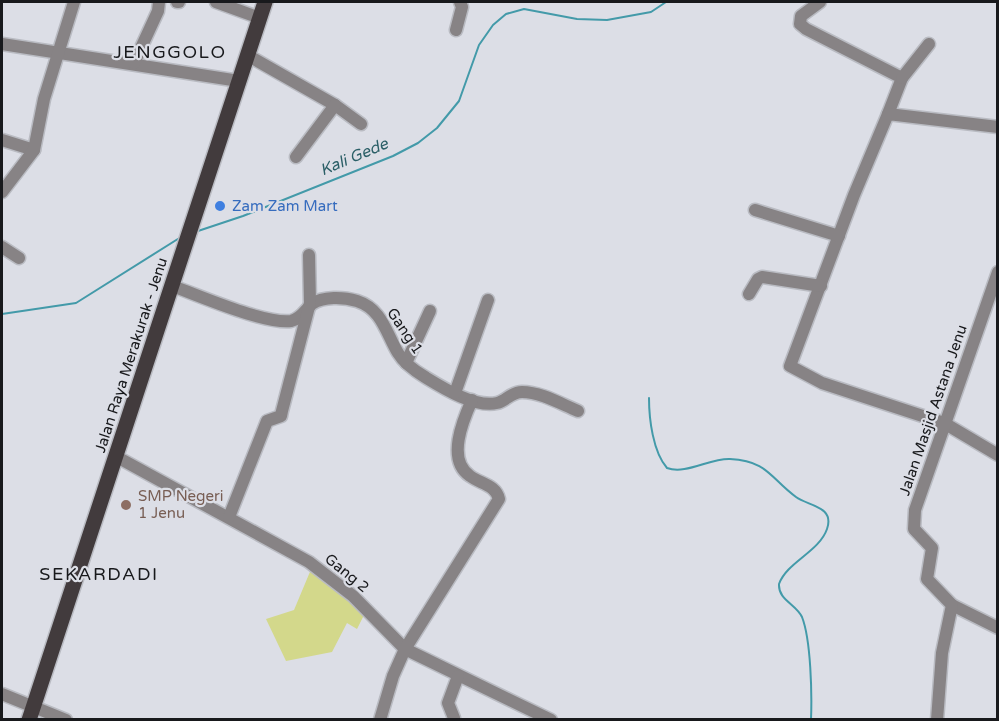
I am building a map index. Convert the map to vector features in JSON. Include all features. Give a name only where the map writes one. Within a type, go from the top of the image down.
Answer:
[{"type":"main road","name":"Jalan Raya Merakurak - Jenu","points":[[31,714],[265,2]]},
{"type":"street","points":[[2,192],[34,150],[44,99],[74,2]]},
{"type":"street","points":[[134,63],[158,11],[159,2]]},
{"type":"street","points":[[216,2],[260,18]]},
{"type":"street","points":[[456,30],[462,6],[460,2]]},
{"type":"street","points":[[819,2],[801,16],[800,24],[902,78]]},
{"type":"street","points":[[2,44],[59,55],[134,63],[239,81]]},
{"type":"street","points":[[929,44],[902,78],[790,360],[793,369],[822,383],[944,423],[996,452]]},
{"type":"street","points":[[247,55],[335,105],[361,124]]},
{"type":"street","points":[[296,157],[335,105]]},
{"type":"street","points":[[888,114],[998,127]]},
{"type":"street","points":[[2,140],[34,150]]},
{"type":"street","points":[[755,210],[839,236]]},
{"type":"street","points":[[2,247],[19,258]]},
{"type":"street","points":[[229,517],[267,422],[281,416],[311,298],[309,255]]},
{"type":"street","name":"Jalan Masjid Astana Jenu","points":[[952,604],[928,582],[932,548],[914,529],[916,503],[998,272]]},
{"type":"street","points":[[750,294],[762,277],[821,285]]},
{"type":"street","name":"Gang 1","points":[[172,286],[280,320],[295,319],[316,302],[327,299],[343,298],[358,301],[379,316],[406,363],[455,393],[472,400],[495,404],[522,392],[544,396],[578,411]]},
{"type":"street","points":[[455,393],[488,300]]},
{"type":"street","points":[[406,363],[430,311]]},
{"type":"street","points":[[380,720],[393,676],[405,649],[499,499],[495,489],[469,476],[461,465],[459,435],[472,400]]},
{"type":"street","name":"Gang 2","points":[[117,457],[309,562],[333,579],[405,649],[551,720]]},
{"type":"street","points":[[937,720],[942,653],[952,604],[998,628]]},
{"type":"street","points":[[454,718],[448,703],[458,676]]},
{"type":"street","points":[[2,694],[31,714],[66,720]]},
{"type":"green space","points":[[312,567],[364,615],[357,629],[347,623],[332,652],[286,661],[266,619],[294,610]]},
{"type":"waterway","name":"Kali Gede","points":[[195,232],[243,216],[393,156],[418,143],[437,128],[459,101],[479,45],[493,25],[506,14],[524,9],[577,19],[607,20],[651,12],[666,2]]},
{"type":"waterway","name":"Kali Gede","points":[[2,314],[76,303],[181,237]]},
{"type":"waterway","points":[[649,398],[655,444],[667,468],[674,470],[690,468],[722,459],[743,460],[761,467],[796,497],[824,511],[827,516],[827,529],[823,537],[789,569],[779,584],[781,594],[802,617],[805,627],[810,667],[811,720]]},
{"type":"place","name":"Zam Zam Mart","points":[[220,206]]},
{"type":"place","name":"SMP Negeri 1 Jenu","points":[[126,505]]},
{"type":"district","name":"JENGGOLO","points":[[170,52]]},
{"type":"district","name":"SEKARDADI","points":[[99,574]]}]
